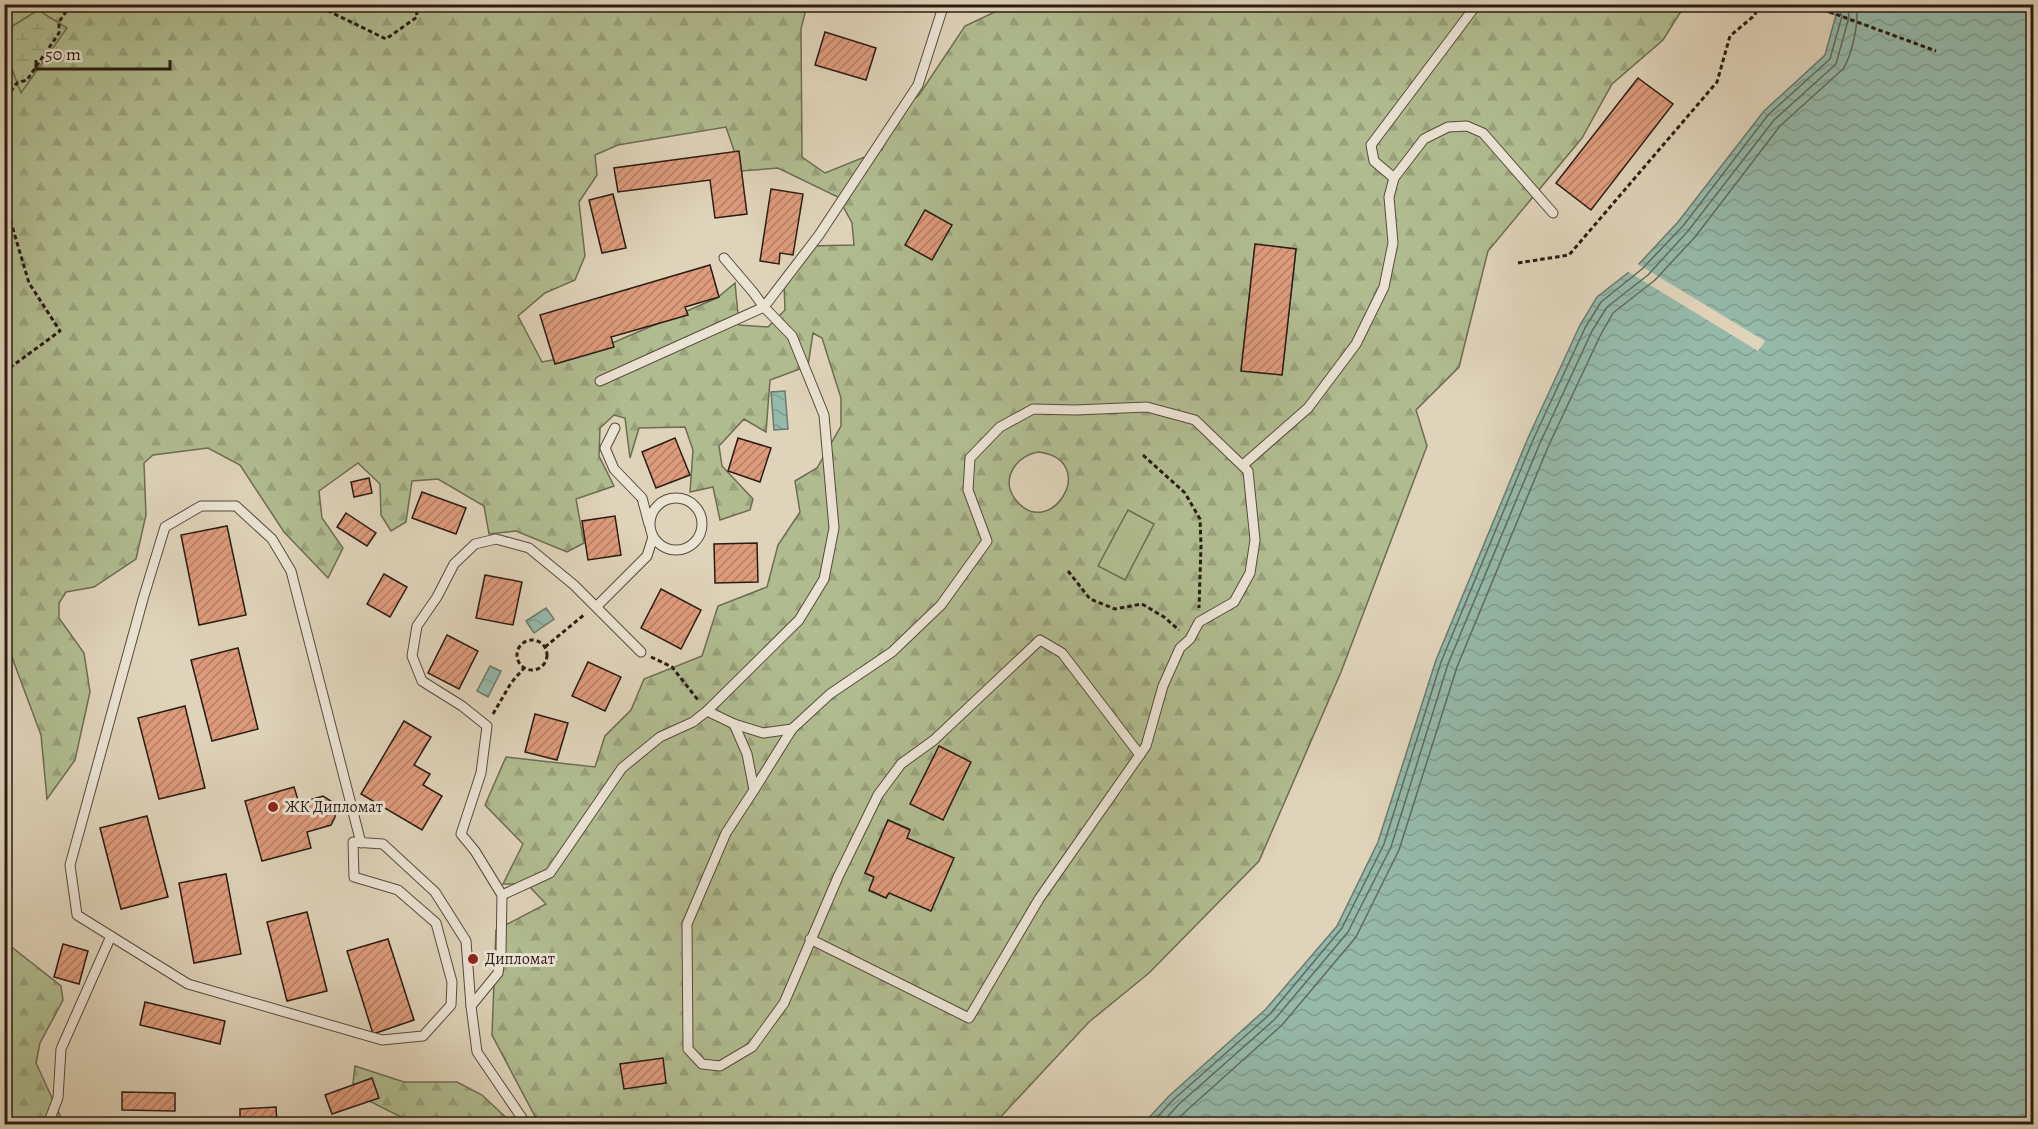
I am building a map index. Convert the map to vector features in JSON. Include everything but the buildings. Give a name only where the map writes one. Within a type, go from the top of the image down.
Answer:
[{"type":"lane","points":[[600,381],[764,307],[819,236],[918,85],[944,4]]},
{"type":"lane","points":[[1394,178],[1374,161],[1371,144],[1477,4]]},
{"type":"lane","points":[[1243,465],[1308,408],[1356,344],[1384,287],[1393,243],[1389,197],[1394,178],[1424,139],[1448,127],[1467,126],[1483,133],[1553,213]]},
{"type":"lane","points":[[502,894],[550,873],[622,768],[660,737],[693,722],[706,711],[799,621],[824,579],[834,528],[824,415],[792,336],[764,307],[724,258]]},
{"type":"lane","points":[[810,939],[969,1018],[1039,899],[1146,746],[1163,686],[1180,648],[1190,639],[1199,622],[1234,602],[1250,573],[1255,540],[1248,471],[1195,420],[1147,407],[1034,409],[1000,426],[970,458],[968,490],[987,541],[941,605],[892,652],[830,694],[792,729],[726,833],[687,924],[687,1049],[702,1064],[720,1066],[752,1047],[784,1003],[810,939],[838,876],[878,795],[901,764],[934,740],[1040,640],[1062,653],[1140,754]]},
{"type":"lane","points":[[597,606],[647,556],[653,537],[642,498],[614,469],[605,448],[615,428]]},
{"type":"lane","points":[[650,524],[653,510],[663,501],[676,497],[689,501],[699,510],[703,524],[699,537],[689,547],[676,550],[663,547],[653,537]]},
{"type":"lane","points":[[361,843],[291,571],[272,539],[236,506],[201,506],[165,528],[142,599],[70,865],[77,915],[188,984],[382,1040],[423,1036],[451,1005],[452,982],[436,923],[398,890],[354,877],[352,842],[361,843],[383,844],[435,892],[466,941],[477,1053],[526,1125]]},
{"type":"lane","points":[[471,1006],[498,973],[501,951],[502,894],[475,851],[461,834],[481,773],[487,726],[462,706],[422,681],[412,656],[417,626],[437,597],[454,564],[475,544],[496,539],[529,548],[552,565],[597,606],[641,652]]},
{"type":"lane","points":[[706,711],[734,724],[763,733],[792,729]]},
{"type":"lane","points":[[734,724],[747,754],[754,790]]},
{"type":"lane","points":[[48,1125],[58,1098],[61,1049],[111,936]]},
{"type":"path","points":[[4,136],[11,91],[17,83],[27,80],[59,33],[59,22],[72,4]]},
{"type":"path","points":[[314,4],[386,39],[417,17],[416,4]]},
{"type":"path","points":[[1518,263],[1569,255],[1716,82],[1730,36],[1755,15],[1758,4]]},
{"type":"path","points":[[1808,4],[1936,51]]},
{"type":"path","points":[[4,200],[29,283],[60,331],[4,372]]},
{"type":"path","points":[[1143,455],[1185,493],[1200,519],[1199,622]]},
{"type":"path","points":[[1068,571],[1090,599],[1115,609],[1142,604],[1164,617],[1190,639]]},
{"type":"path","points":[[545,647],[597,606]]},
{"type":"path","points":[[532,640],[545,647],[547,655],[545,663],[539,668],[532,670],[518,663],[516,655],[518,647],[524,642],[532,640]]},
{"type":"path","points":[[641,652],[672,667],[706,711]]},
{"type":"path","points":[[487,726],[497,704],[524,668]]},
{"type":"green space","points":[[4,5],[807,5],[801,29],[802,157],[825,173],[882,150],[891,118],[919,95],[965,26],[997,11],[1000,5],[1685,5],[1663,40],[1612,84],[1582,138],[1488,251],[1459,367],[1416,410],[1427,446],[1341,672],[1259,861],[1149,973],[1089,1022],[994,1124],[539,1124],[492,1035],[496,930],[546,904],[527,884],[503,884],[523,844],[485,805],[506,757],[595,767],[605,736],[631,710],[644,679],[702,656],[718,606],[767,587],[778,545],[800,512],[795,481],[817,468],[841,426],[841,398],[822,338],[813,333],[808,366],[770,380],[766,432],[744,419],[719,446],[722,466],[753,499],[750,510],[720,520],[713,487],[690,492],[693,450],[685,427],[639,428],[630,458],[625,418],[614,415],[600,428],[599,456],[614,486],[576,499],[584,543],[567,552],[516,531],[489,534],[484,506],[438,479],[412,481],[406,522],[391,531],[381,515],[380,484],[358,463],[319,491],[322,518],[343,548],[328,578],[284,532],[240,465],[208,448],[153,455],[144,463],[146,515],[136,559],[94,587],[66,592],[59,603],[59,618],[84,653],[90,692],[75,760],[47,799],[41,735],[5,642]],"holes":[[[726,127],[741,171],[778,168],[838,197],[852,223],[854,245],[808,246],[784,283],[785,310],[768,327],[739,325],[735,283],[717,298],[589,353],[542,362],[518,316],[545,293],[575,280],[585,256],[579,202],[597,175],[595,155],[618,145]],[[1255,245],[1296,249],[1282,375],[1241,370]],[[1039,452],[1057,458],[1067,469],[1068,483],[1063,496],[1054,506],[1042,512],[1028,510],[1015,499],[1009,483],[1013,469],[1031,454]],[[888,820],[910,829],[886,898],[869,891],[874,877],[865,873]]]},
{"type":"green space","points":[[38,10],[67,28],[21,93],[9,61],[11,27]]},
{"type":"green space","points":[[1128,510],[1154,524],[1125,580],[1098,566]]},
{"type":"green space","points":[[4,941],[61,986],[63,1000],[40,1043],[36,1063],[64,1124],[5,1124]]},
{"type":"green space","points":[[355,1066],[404,1082],[457,1082],[482,1095],[513,1124],[415,1124],[367,1100],[353,1083]]},
{"type":"water","points":[[1823,5],[2033,5],[2033,1124],[1143,1124],[1169,1096],[1266,1009],[1337,926],[1378,842],[1436,660],[1528,438],[1580,325],[1597,297],[1638,265],[1678,222],[1764,111],[1825,55],[1836,15],[1821,10]]},
{"type":"water","points":[[785,391],[788,429],[774,430],[771,392]]},
{"type":"water","points":[[546,608],[554,619],[534,633],[526,621]]},
{"type":"water","points":[[490,666],[501,671],[488,697],[477,691]]},
{"type":"pier","points":[[1636,263],[1765,341],[1758,351],[1627,271]]},
{"type":"place","name":"ЖК Дипломат","points":[[273,807]]},
{"type":"place","name":"Дипломат","points":[[473,959]]}]
